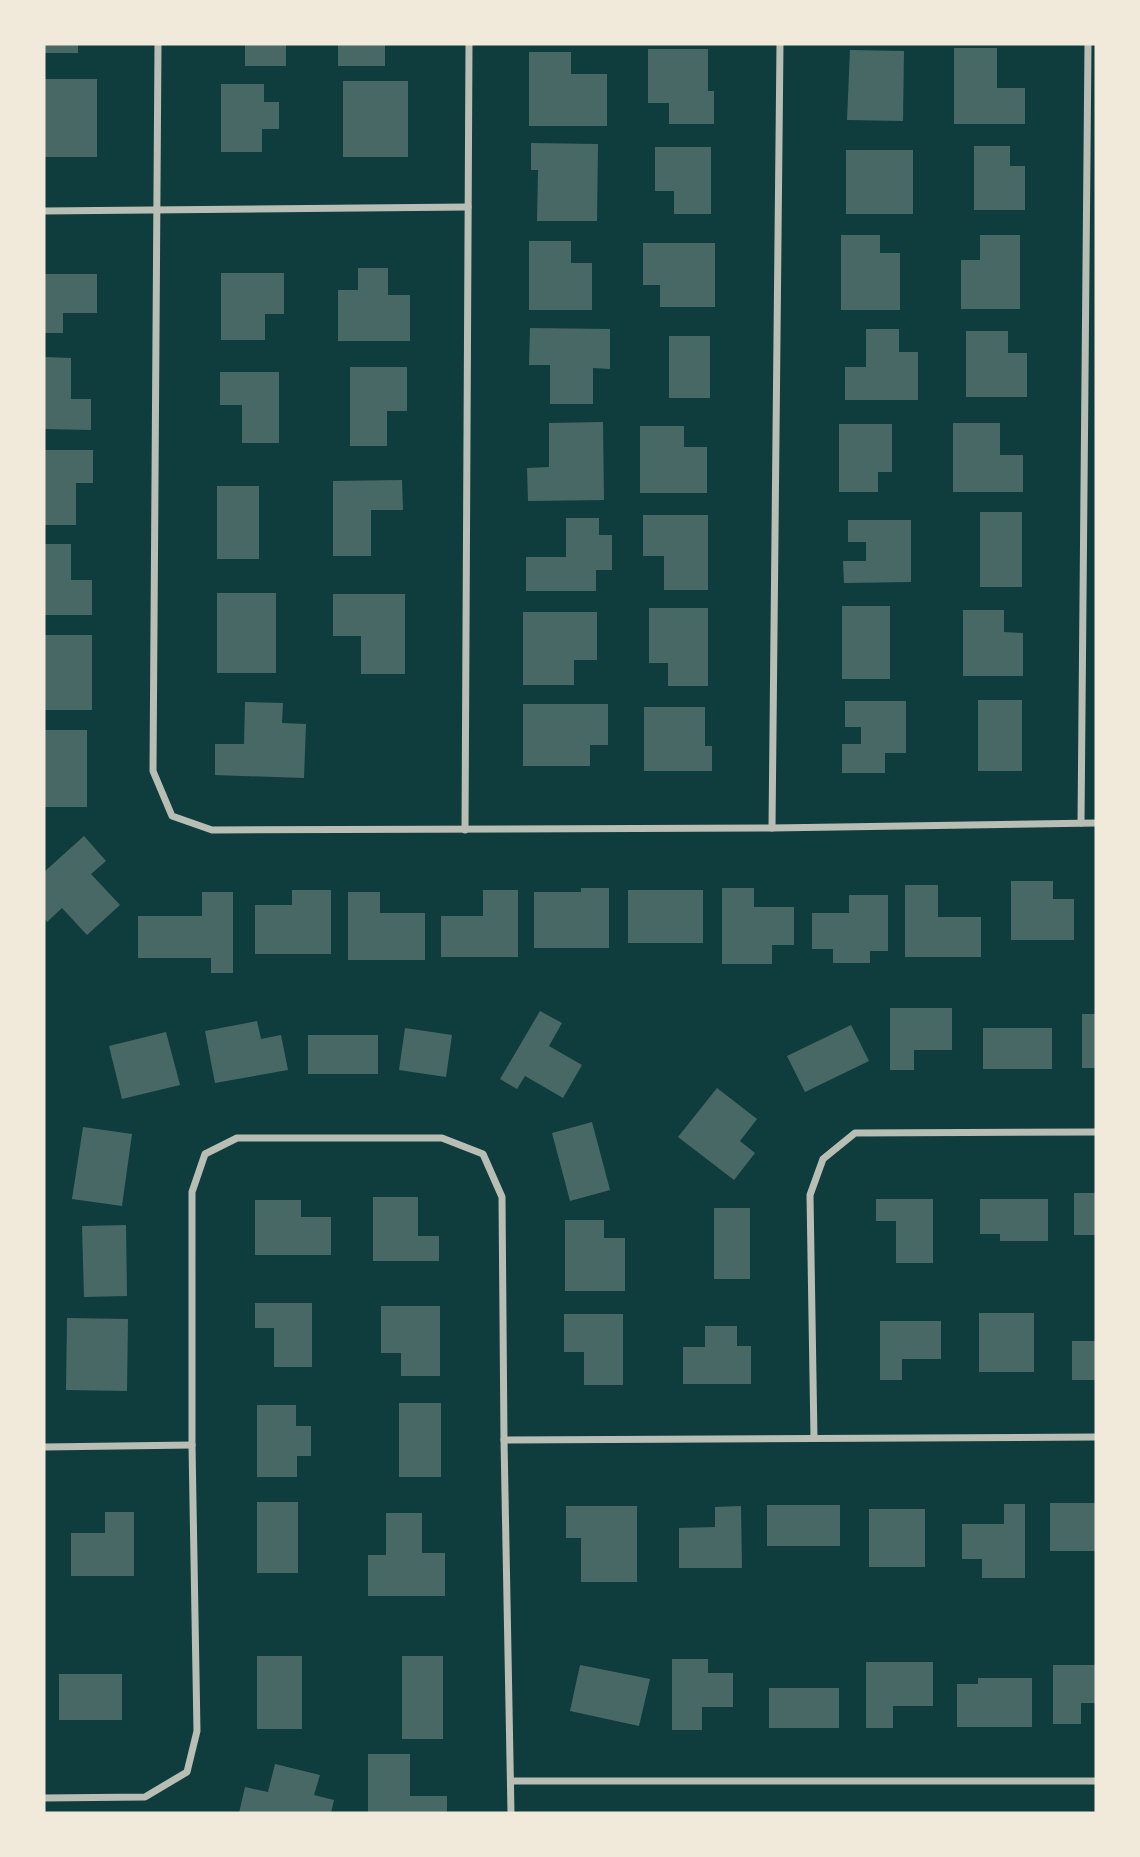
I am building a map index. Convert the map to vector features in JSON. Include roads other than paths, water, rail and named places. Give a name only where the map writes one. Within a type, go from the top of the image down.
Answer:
[{"type":"street","points":[[158,44],[153,771],[172,816],[212,830],[772,828],[1096,823]]},
{"type":"street","points":[[465,830],[469,44]]},
{"type":"street","points":[[772,828],[780,44]]},
{"type":"street","points":[[1081,823],[1088,44]]},
{"type":"street","points":[[44,211],[468,208]]},
{"type":"street","points":[[814,1438],[810,1195],[823,1159],[855,1133],[1096,1132]]},
{"type":"street","points":[[44,1798],[145,1797],[187,1772],[198,1731],[192,1444],[191,1192],[205,1154],[237,1138],[442,1138],[483,1154],[502,1198],[511,1813]]},
{"type":"street","points":[[504,1440],[1096,1437]]},
{"type":"street","points":[[44,1447],[192,1444]]},
{"type":"street","points":[[511,1781],[1096,1781]]}]
